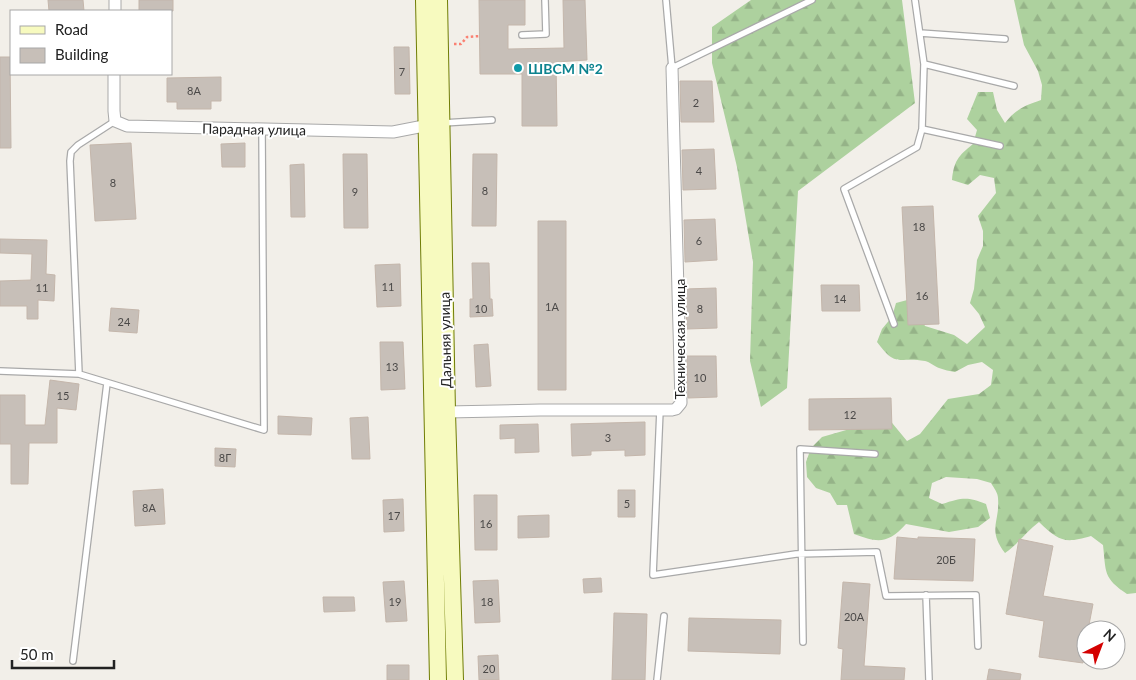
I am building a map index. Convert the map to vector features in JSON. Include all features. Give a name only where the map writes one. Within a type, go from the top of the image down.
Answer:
[{"type":"main road","name":"Дальняя улица","points":[[424,0],[434,124],[447,412],[455,680]]},
{"type":"main road","name":"Дальняя улица","points":[[438,680],[434,124],[439,0]]},
{"type":"street","name":"Техническая улица","points":[[447,412],[660,410],[676,409],[681,403],[672,68]]},
{"type":"street","points":[[114,75],[115,122]]},
{"type":"street","name":"Парадная улица","points":[[115,122],[127,126],[145,127],[393,132],[434,124]]},
{"type":"lane","points":[[522,35],[546,34],[545,0]]},
{"type":"lane","points":[[666,0],[672,68],[812,0]]},
{"type":"lane","points":[[894,324],[844,188],[917,147],[922,129],[924,64],[915,0]]},
{"type":"lane","points":[[920,33],[1005,39]]},
{"type":"lane","points":[[924,64],[1014,86]]},
{"type":"lane","points":[[434,124],[492,120]]},
{"type":"lane","points":[[79,374],[70,161],[72,152],[78,145],[115,122]]},
{"type":"lane","points":[[922,129],[1000,146]]},
{"type":"lane","points":[[0,371],[79,374],[264,430],[262,130]]},
{"type":"lane","points":[[73,661],[107,383]]},
{"type":"lane","points":[[660,410],[653,575],[802,553],[877,552],[886,596],[976,595],[978,646]]},
{"type":"lane","points":[[803,642],[800,449],[875,454]]},
{"type":"lane","points":[[926,595],[929,680]]},
{"type":"lane","points":[[657,680],[664,616]]},
{"type":"path","points":[[449,44],[461,44],[467,37],[480,36]]},
{"type":"green space","points":[[751,0],[902,0],[915,103],[798,191],[787,388],[761,407],[750,361],[753,262],[737,167],[712,63],[712,27]]},
{"type":"green space","points":[[1014,0],[1136,0],[1136,593],[1127,594],[1110,579],[1107,574],[1103,545],[1091,536],[1074,540],[1062,539],[1039,522],[1005,553],[995,532],[998,496],[991,483],[977,479],[946,477],[932,483],[929,498],[942,504],[964,499],[986,504],[990,518],[978,527],[949,532],[906,524],[894,535],[882,540],[876,540],[854,534],[847,505],[837,505],[830,493],[816,488],[807,477],[806,462],[811,448],[822,437],[888,418],[907,441],[920,434],[948,399],[979,394],[991,385],[993,370],[982,362],[968,365],[955,372],[941,369],[925,361],[894,359],[877,342],[882,329],[892,317],[896,303],[911,299],[925,326],[954,335],[967,344],[985,327],[979,314],[970,303],[974,289],[977,260],[983,246],[983,231],[978,216],[996,193],[994,178],[980,175],[968,185],[952,180],[958,159],[973,144],[977,130],[967,119],[978,92],[993,92],[997,110],[1005,123],[1021,108],[1041,100],[1042,85],[1038,71],[1024,45]]},
{"type":"building","points":[[48,0],[83,0],[84,10],[49,10]]},
{"type":"building","points":[[139,0],[173,0],[173,11],[139,10]]},
{"type":"building","name":"ШВСМ №2","points":[[479,0],[525,0],[525,25],[508,25],[508,49],[564,48],[563,0],[585,0],[587,60],[556,62],[557,126],[522,126],[522,74],[480,74]]},
{"type":"building","points":[[394,47],[409,47],[410,94],[395,94]]},
{"type":"building","points":[[0,57],[10,57],[11,148],[0,148]]},
{"type":"building","points":[[221,77],[221,101],[211,101],[211,109],[177,109],[177,102],[167,102],[167,78]]},
{"type":"building","points":[[680,81],[712,81],[714,122],[681,122]]},
{"type":"building","points":[[131,143],[136,219],[95,221],[90,145]]},
{"type":"building","points":[[245,143],[245,167],[222,167],[221,144]]},
{"type":"building","points":[[714,149],[716,189],[683,190],[682,150]]},
{"type":"building","points":[[343,154],[367,154],[368,228],[344,228]]},
{"type":"building","points":[[473,154],[497,154],[496,226],[472,226]]},
{"type":"building","points":[[304,164],[305,217],[291,217],[290,165]]},
{"type":"building","points":[[933,206],[939,324],[908,325],[902,207]]},
{"type":"building","points":[[715,219],[717,260],[685,262],[684,220]]},
{"type":"building","points":[[538,221],[566,221],[566,390],[538,390]]},
{"type":"building","points":[[0,239],[47,240],[46,274],[55,275],[54,301],[38,300],[38,319],[27,319],[27,306],[0,306],[0,281],[31,280],[32,254],[0,253]]},
{"type":"building","points":[[472,263],[489,263],[490,299],[492,299],[493,316],[470,317],[470,299],[473,299]]},
{"type":"building","points":[[400,264],[401,306],[377,307],[375,265]]},
{"type":"building","points":[[821,285],[859,285],[860,311],[822,311]]},
{"type":"building","points":[[716,288],[717,328],[687,329],[685,289]]},
{"type":"building","points":[[111,308],[139,310],[137,333],[109,331]]},
{"type":"building","points":[[380,342],[403,342],[405,389],[381,390]]},
{"type":"building","points":[[488,344],[491,386],[476,387],[474,345]]},
{"type":"building","points":[[687,356],[716,356],[717,397],[688,398]]},
{"type":"building","points":[[50,380],[79,384],[76,410],[57,408],[57,443],[29,443],[28,484],[11,484],[11,444],[0,444],[0,395],[25,395],[25,425],[45,425]]},
{"type":"building","points":[[891,398],[892,429],[809,430],[809,399]]},
{"type":"building","points":[[278,416],[312,418],[311,435],[278,434]]},
{"type":"building","points":[[368,417],[370,459],[352,459],[350,418]]},
{"type":"building","points":[[645,422],[645,455],[625,456],[625,450],[591,451],[591,455],[572,456],[571,424]]},
{"type":"building","points":[[538,424],[539,452],[515,453],[515,438],[500,439],[500,425]]},
{"type":"building","points":[[215,448],[236,449],[235,467],[215,466]]},
{"type":"building","points":[[163,489],[165,524],[135,526],[133,491]]},
{"type":"building","points":[[618,490],[635,490],[635,517],[618,517]]},
{"type":"building","points":[[474,495],[497,495],[497,550],[475,550]]},
{"type":"building","points":[[403,499],[404,531],[384,532],[383,500]]},
{"type":"building","points":[[549,515],[549,537],[518,538],[518,516]]},
{"type":"building","points":[[897,537],[975,539],[973,581],[894,579]]},
{"type":"building","points":[[1019,539],[1053,546],[1043,596],[1093,604],[1090,620],[1076,620],[1076,662],[1039,657],[1044,621],[1006,614]]},
{"type":"building","points":[[601,578],[602,592],[584,593],[583,579]]},
{"type":"building","points":[[498,580],[500,622],[475,623],[473,581]]},
{"type":"building","points":[[404,581],[407,621],[386,622],[383,582]]},
{"type":"building","points":[[843,582],[870,584],[864,666],[905,668],[904,680],[841,680],[843,649],[838,648]]},
{"type":"building","points":[[323,597],[354,597],[355,611],[324,612]]},
{"type":"building","points":[[614,613],[647,614],[645,680],[612,680]]},
{"type":"building","points":[[689,618],[781,620],[780,654],[688,651]]},
{"type":"building","points":[[498,655],[499,680],[479,680],[478,656]]},
{"type":"building","points":[[387,665],[409,665],[409,680],[387,680]]},
{"type":"building","points":[[989,669],[1021,674],[1020,680],[987,680]]},
{"type":"place","name":"ШВСМ №2","points":[[518,68]]}]
